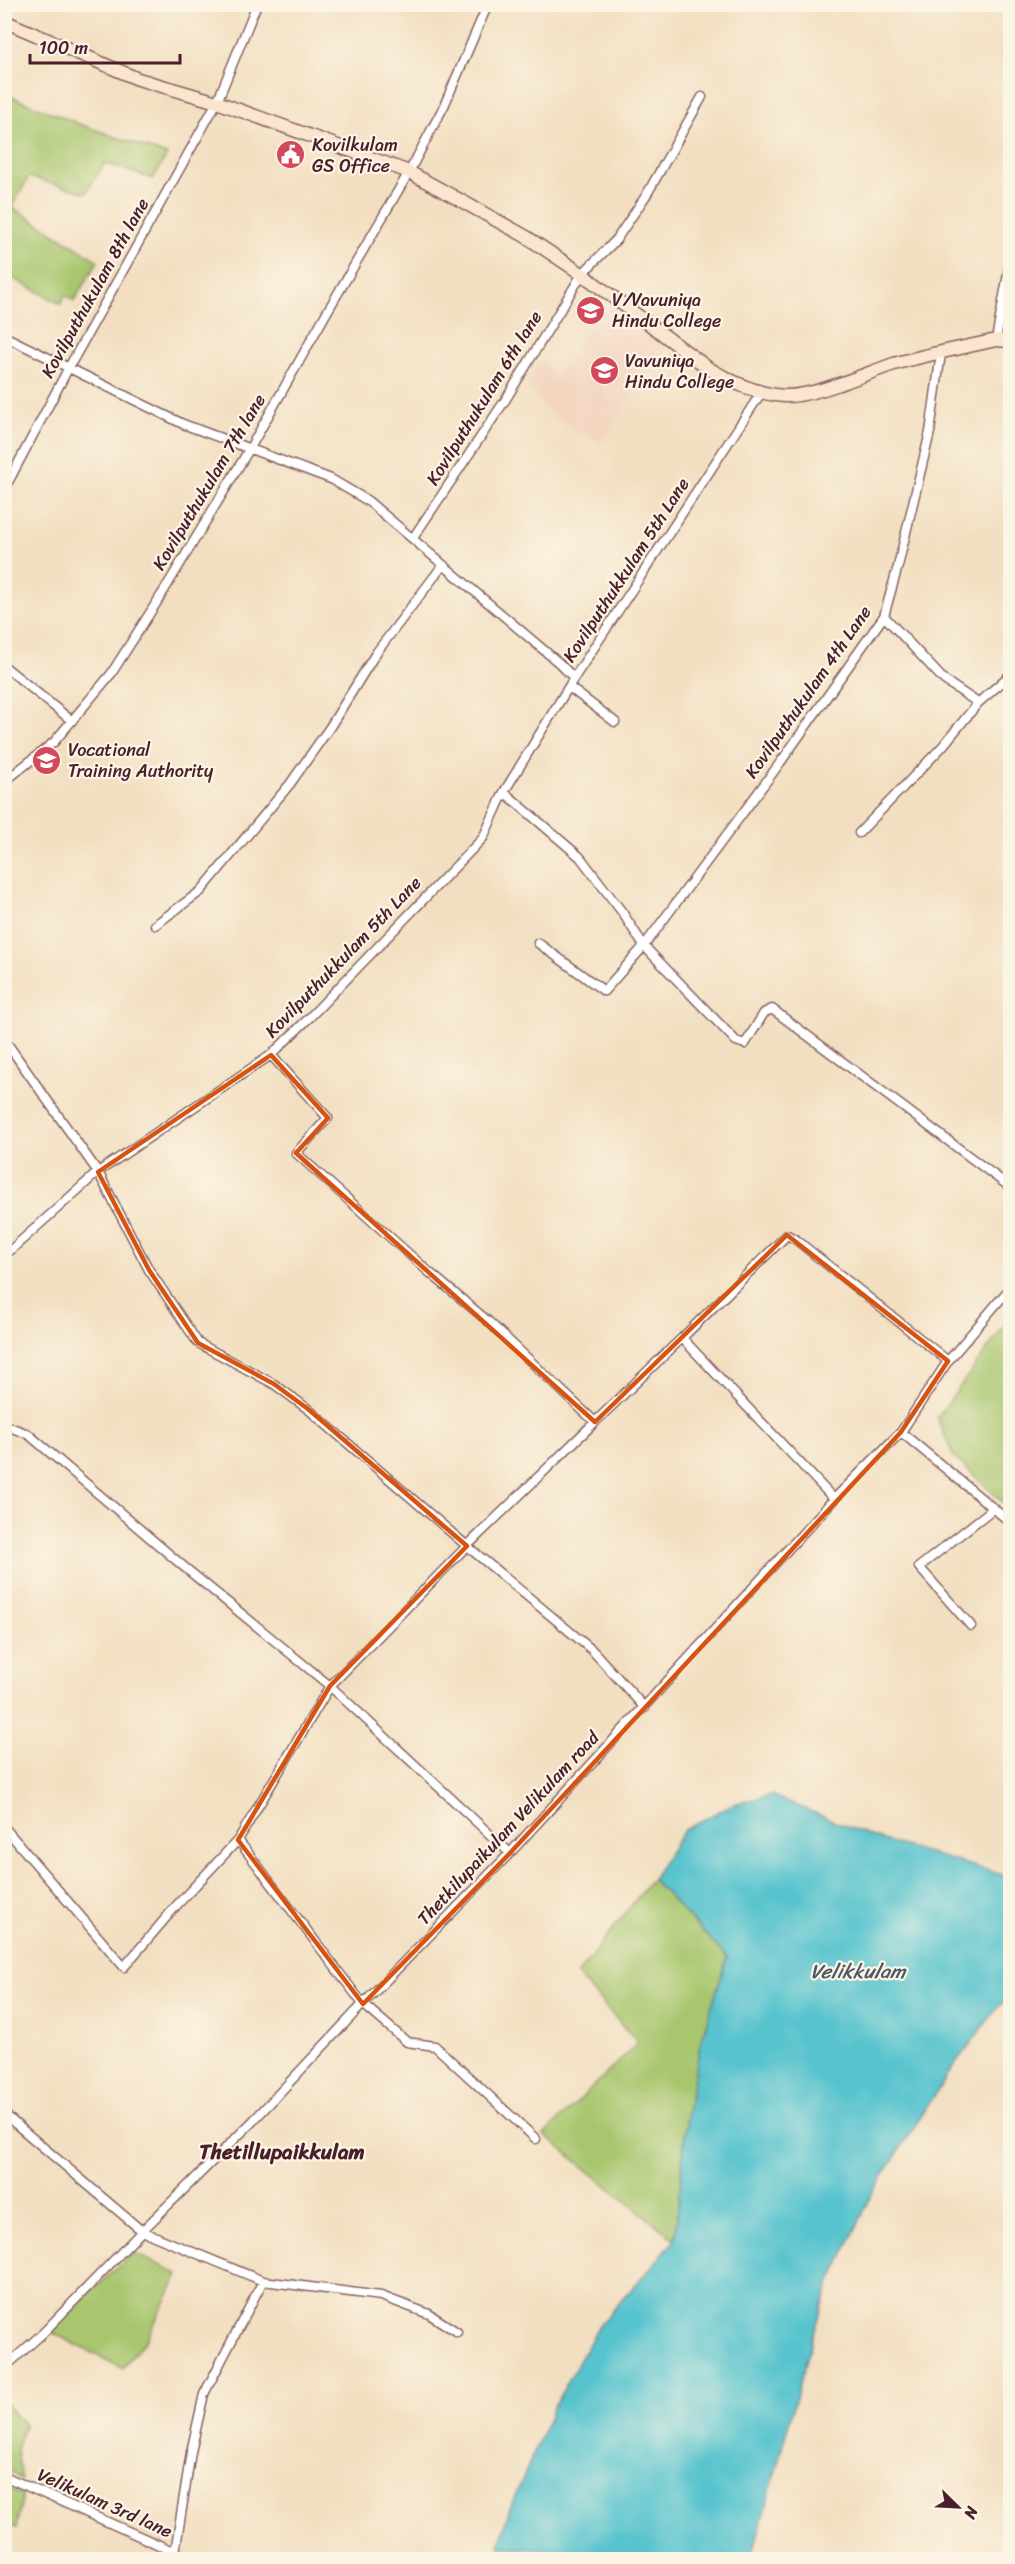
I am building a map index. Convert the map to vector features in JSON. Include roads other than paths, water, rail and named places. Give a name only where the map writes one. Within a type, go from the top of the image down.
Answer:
[{"type":"street","points":[[4,12],[8,4]]},
{"type":"street","name":"Kovilputhukulam 8th lane","points":[[4,490],[68,369],[217,102],[257,4]]},
{"type":"street","name":"Kovilputhukulam 7th lane","points":[[4,782],[54,742],[111,674],[250,448],[409,172],[444,106],[488,4]]},
{"type":"street","points":[[4,21],[138,79],[217,102],[409,172],[525,236],[582,274],[708,368],[727,380],[761,393],[786,396],[811,392],[897,363],[996,340],[1011,341]]},
{"type":"street","name":"Kovilputhukulam 6th lane","points":[[413,538],[506,399],[582,274],[616,240],[702,97]]},
{"type":"street","points":[[996,340],[1011,262]]},
{"type":"street","points":[[4,336],[183,424],[331,479],[368,501],[560,663],[574,678]]},
{"type":"street","name":"Kovilputhukulam 4th Lane","points":[[538,943],[604,991],[644,946],[780,763],[884,616],[930,432],[941,353]]},
{"type":"street","name":"Kovilputhukkulam 5th Lane","points":[[595,1422],[489,1322],[429,1272],[296,1153],[328,1118],[271,1055],[483,838],[504,792],[574,678],[761,393]]},
{"type":"street","points":[[155,925],[201,891],[290,784],[330,727],[376,652],[443,565]]},
{"type":"street","points":[[884,616],[944,680],[978,703]]},
{"type":"street","points":[[4,666],[72,721]]},
{"type":"street","points":[[859,833],[942,747],[978,703],[1011,675]]},
{"type":"street","points":[[569,687],[615,722]]},
{"type":"street","points":[[504,792],[580,857],[622,912],[644,946],[736,1041],[745,1044],[764,1013],[772,1009],[1011,1187]]},
{"type":"street","points":[[4,1039],[98,1172],[149,1270],[198,1343],[274,1384],[308,1409],[592,1650],[645,1708]]},
{"type":"street","points":[[4,1256],[98,1172],[271,1055]]},
{"type":"street","points":[[4,1827],[124,1967],[176,1906],[238,1840],[330,1686],[467,1546],[787,1235],[948,1361]]},
{"type":"street","name":"Thetkilupaikulam Velikulam road","points":[[5,2367],[43,2333],[142,2230],[254,2121],[363,2004],[510,1853],[834,1499],[901,1432],[948,1361],[1011,1288]]},
{"type":"street","points":[[682,1338],[834,1499]]},
{"type":"street","points":[[4,1425],[28,1434],[183,1566],[330,1686],[510,1853]]},
{"type":"street","points":[[901,1432],[1011,1522]]},
{"type":"street","points":[[970,1626],[919,1567],[994,1508]]},
{"type":"street","points":[[238,1840],[363,2004],[407,2042],[435,2046],[536,2139]]},
{"type":"street","points":[[4,2114],[142,2230],[263,2282],[381,2296],[429,2314],[457,2332]]},
{"type":"street","points":[[175,2552],[191,2452],[204,2394],[263,2282]]},
{"type":"street","name":"Velikulam 3rd lane","points":[[4,2476],[192,2559]]},
{"type":"water","name":"Velikkulam","points":[[771,1795],[873,1837],[1010,1877],[1010,1996],[998,2007],[954,2065],[875,2188],[829,2286],[751,2559],[639,2560],[499,2546],[509,2511],[553,2408],[599,2326],[675,2240],[687,2114],[701,2041],[727,1957],[652,1879],[684,1830],[731,1805]]},
{"type":"place","name":"Kovilkulam GS Office","points":[[291,155]]},
{"type":"place","name":"V/Vavuniya Hindu College","points":[[591,310]]},
{"type":"place","name":"Vavuniya Hindu College","points":[[604,371]]},
{"type":"place","name":"Vocational Training Authority","points":[[47,760]]},
{"type":"district","name":"Thetillupaikkulam","points":[[282,2152]]}]
